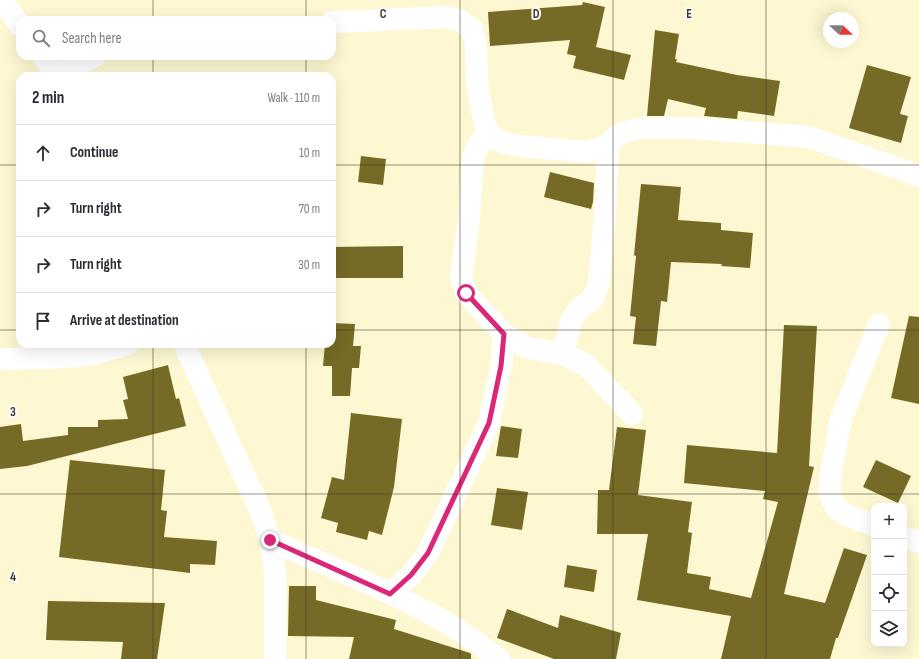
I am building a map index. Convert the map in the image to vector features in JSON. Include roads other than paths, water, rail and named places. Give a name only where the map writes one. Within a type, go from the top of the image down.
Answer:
[{"type":"street","points":[[2,0],[16,19]]},
{"type":"street","points":[[336,22],[447,17],[461,21],[472,29],[476,45],[477,82],[484,121],[491,136],[504,143],[588,152],[608,145],[619,134],[641,128],[692,128],[809,137],[919,176]]},
{"type":"street","points":[[46,60],[54,72]]},
{"type":"street","points":[[64,72],[87,60]]},
{"type":"street","points":[[491,136],[479,143],[473,157],[469,219],[461,278],[466,293],[504,334],[528,348],[563,354],[586,365],[632,414]]},
{"type":"street","points":[[563,354],[571,321],[580,308],[592,300],[599,282],[605,214],[608,145]]},
{"type":"street","points":[[871,525],[849,516],[837,509],[830,495],[830,478],[841,419],[879,324]]},
{"type":"street","points":[[390,594],[411,575],[428,553],[489,423],[501,366],[504,334]]},
{"type":"street","points":[[0,359],[52,358],[90,355],[114,348]]},
{"type":"street","points":[[186,348],[260,510],[270,540],[275,574],[275,659]]},
{"type":"street","points":[[907,538],[919,542]]},
{"type":"street","points":[[270,540],[432,614],[473,640],[499,659]]}]
